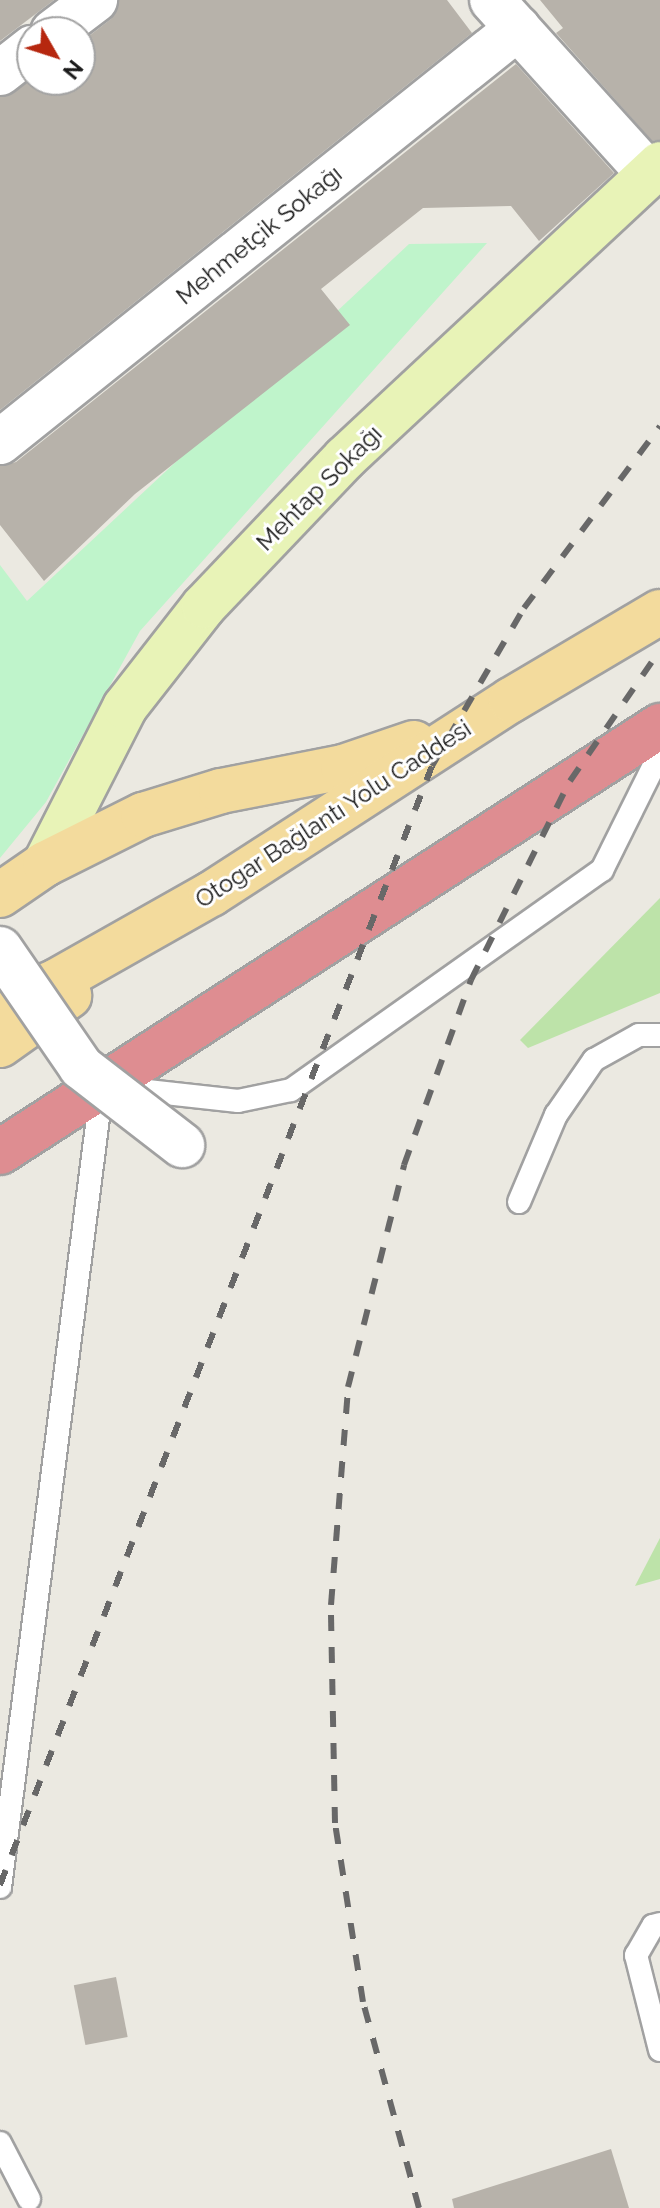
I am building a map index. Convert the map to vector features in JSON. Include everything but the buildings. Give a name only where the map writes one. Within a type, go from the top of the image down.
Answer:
[{"type":"highway","points":[[0,1152],[660,726]]},
{"type":"main road","name":"Otogar Bağlantı Yolu Caddesi","points":[[0,1005],[57,981],[211,894],[511,700],[660,612]]},
{"type":"main road","points":[[0,895],[45,864],[143,815],[221,791],[399,750],[511,700]]},
{"type":"main road","points":[[0,1045],[211,894]]},
{"type":"street","points":[[74,16],[95,0]]},
{"type":"street","points":[[505,14],[655,169]]},
{"type":"street","name":"Mehmetçik Sokağı","points":[[0,442],[505,14]]},
{"type":"street","points":[[0,73],[16,60]]},
{"type":"street","name":"Mehtap Sokağı","points":[[45,864],[125,707],[204,606],[345,458],[655,169]]},
{"type":"street","points":[[0,949],[81,1067],[182,1145]]},
{"type":"lane","points":[[0,1887],[102,1086],[238,1101],[291,1090],[602,870],[660,753]]},
{"type":"lane","points":[[519,1202],[556,1115],[594,1060],[639,1035],[660,1035]]},
{"type":"lane","points":[[660,1924],[653,1926],[636,1955],[660,2050]]},
{"type":"lane","points":[[0,2143],[29,2199]]},
{"type":"green space","points":[[487,243],[140,631],[46,802],[0,858],[0,565],[27,601],[409,244]]},
{"type":"green space","points":[[660,898],[660,993],[528,1048],[520,1040]]},
{"type":"green space","points":[[660,1538],[660,1579],[635,1586]]},
{"type":"railway","points":[[0,1885],[432,766],[524,608],[660,426]]},
{"type":"railway","points":[[419,2208],[363,2002],[335,1823],[331,1605],[348,1387],[404,1165],[471,980],[570,781],[660,650]]}]
